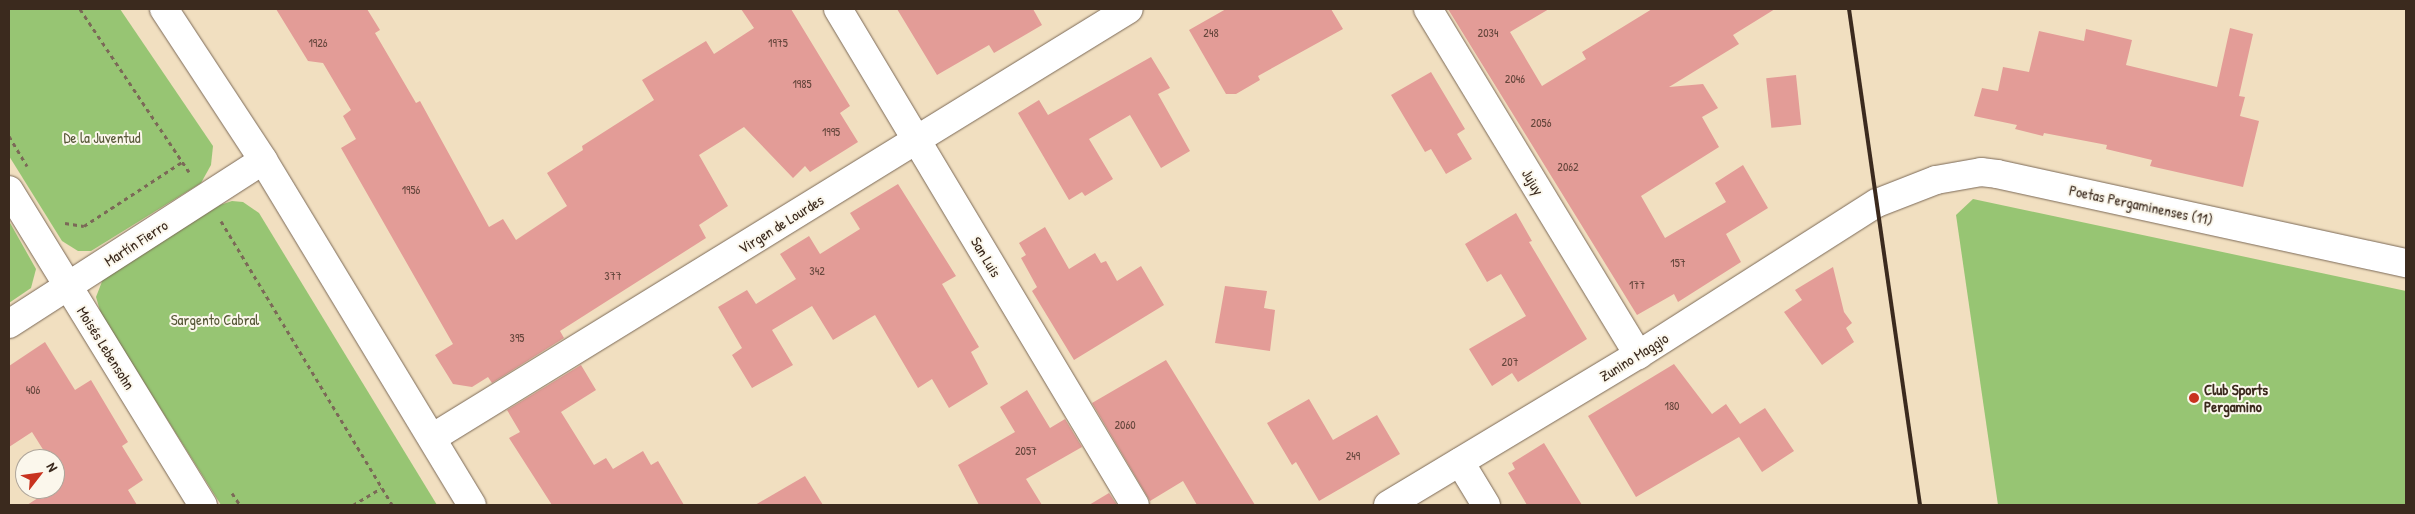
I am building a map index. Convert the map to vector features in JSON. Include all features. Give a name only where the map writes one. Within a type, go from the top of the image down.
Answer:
[{"type":"street","points":[[164,9],[263,160],[472,505]]},
{"type":"street","name":"San Luis","points":[[838,9],[1135,505]]},
{"type":"street","name":"Virgen de Lourdes","points":[[432,438],[1129,9]]},
{"type":"street","name":"Jujuy","points":[[1428,9],[1638,355]]},
{"type":"street","name":"Martín Fierro","points":[[9,324],[69,288],[263,160]]},
{"type":"street","name":"Poetas Pergaminenses (11)","points":[[1877,202],[1936,180],[1981,172],[2406,263]]},
{"type":"street","name":"Moisés Lebensohn","points":[[9,190],[203,505]]},
{"type":"street","name":"Zunino Maggio","points":[[1388,505],[1638,355],[1877,202]]},
{"type":"street","points":[[1460,462],[1486,505]]},
{"type":"path","points":[[80,9],[206,197],[392,505]]},
{"type":"path","points":[[63,223],[84,226],[182,162]]},
{"type":"path","points":[[353,505],[382,488]]},
{"type":"green space","name":"De la Juventud","points":[[9,9],[120,9],[213,146],[211,165],[201,183],[91,251],[78,251],[62,241],[9,156]]},
{"type":"green space","name":"Club Sports Pergamino","points":[[1973,199],[2406,291],[2406,505],[1998,505],[1956,215]]},
{"type":"green space","name":"Sargento Cabral","points":[[232,201],[243,202],[259,213],[437,505],[221,505],[101,314],[96,297],[103,279],[220,205]]},
{"type":"green space","points":[[9,221],[36,269],[31,288],[9,303]]},
{"type":"building","points":[[276,9],[367,9],[380,30],[375,33],[416,103],[420,101],[489,227],[503,219],[516,240],[567,206],[547,173],[583,150],[582,146],[654,100],[642,80],[706,41],[714,54],[754,28],[741,9],[791,9],[850,106],[840,113],[858,142],[810,172],[805,166],[793,178],[744,127],[699,155],[728,206],[699,225],[706,238],[560,331],[564,338],[492,383],[488,377],[472,387],[453,384],[435,355],[453,344],[341,148],[356,139],[343,116],[351,110],[323,63],[308,61]]},
{"type":"building","points":[[897,9],[1033,9],[1042,25],[994,53],[989,45],[937,75]]},
{"type":"building","points":[[1226,9],[1331,9],[1343,29],[1258,76],[1260,80],[1236,94],[1226,94],[1189,30]]},
{"type":"building","points":[[1448,9],[1549,9],[1510,32],[1542,86],[1586,59],[1582,52],[1652,9],[1775,9],[1733,35],[1739,44],[1669,87],[1703,84],[1718,108],[1702,117],[1719,147],[1641,196],[1665,238],[1726,202],[1715,183],[1743,165],[1768,208],[1726,234],[1741,262],[1678,302],[1674,294],[1637,315]]},
{"type":"building","points":[[2230,28],[2253,34],[2239,96],[2245,97],[2240,116],[2259,121],[2243,187],[2150,166],[2152,160],[2106,149],[2107,145],[2044,133],[2043,136],[2015,129],[2017,125],[1974,116],[1982,88],[1998,91],[2003,67],[2029,72],[2039,31],[2084,41],[2086,29],[2132,40],[2126,65],[2217,87]]},
{"type":"building","points":[[1151,57],[1170,88],[1158,94],[1190,151],[1161,168],[1130,115],[1089,139],[1113,179],[1085,196],[1082,192],[1069,200],[1018,113],[1039,100],[1048,115]]},
{"type":"building","points":[[1431,72],[1465,129],[1457,134],[1472,159],[1446,174],[1431,149],[1425,152],[1391,95]]},
{"type":"building","points":[[1796,75],[1801,125],[1771,128],[1766,78]]},
{"type":"building","points":[[898,184],[956,276],[942,284],[979,347],[971,352],[988,384],[949,408],[932,379],[918,388],[875,315],[833,340],[812,306],[772,330],[793,365],[752,388],[732,355],[742,348],[718,307],[747,290],[756,304],[796,279],[780,254],[809,236],[820,254],[860,229],[850,213]]},
{"type":"building","points":[[1516,213],[1532,241],[1529,242],[1587,339],[1518,382],[1512,373],[1492,386],[1469,349],[1526,316],[1501,274],[1487,282],[1465,244]]},
{"type":"building","points":[[1045,227],[1069,269],[1095,253],[1101,263],[1106,261],[1117,281],[1141,266],[1164,305],[1074,360],[1032,291],[1037,287],[1021,258],[1026,255],[1019,243]]},
{"type":"building","points":[[1833,267],[1844,312],[1852,323],[1846,328],[1854,342],[1822,365],[1784,312],[1802,300],[1795,290]]},
{"type":"building","points":[[1225,286],[1267,291],[1264,308],[1275,310],[1270,351],[1215,343]]},
{"type":"building","points":[[45,342],[75,390],[91,380],[128,442],[122,446],[143,480],[128,490],[137,505],[27,505],[36,499],[65,499],[65,449],[43,449],[32,432],[9,447],[9,366]]},
{"type":"building","points":[[1166,360],[1255,505],[1197,505],[1183,481],[1150,501],[1092,403]]},
{"type":"building","points":[[1674,364],[1712,414],[1726,404],[1740,424],[1765,408],[1794,451],[1762,472],[1739,437],[1636,497],[1588,416]]},
{"type":"building","points":[[581,365],[596,390],[561,412],[594,465],[606,458],[613,469],[643,451],[651,465],[658,461],[684,505],[552,505],[509,438],[520,432],[507,410]]},
{"type":"building","points":[[1027,390],[1050,428],[1065,419],[1082,447],[1026,479],[1042,505],[979,505],[958,465],[1015,432],[1000,407]]},
{"type":"building","points":[[1309,399],[1333,440],[1377,415],[1400,454],[1319,501],[1296,462],[1292,465],[1267,423]]},
{"type":"building","points":[[1544,443],[1582,505],[1527,505],[1508,473],[1515,469],[1512,463]]},
{"type":"building","points":[[805,476],[823,505],[755,505]]},
{"type":"building","points":[[1109,493],[1117,505],[1089,505]]},
{"type":"railway","points":[[1849,9],[1920,505]]},
{"type":"place","name":"Club Sports Pergamino","points":[[2194,398]]}]
